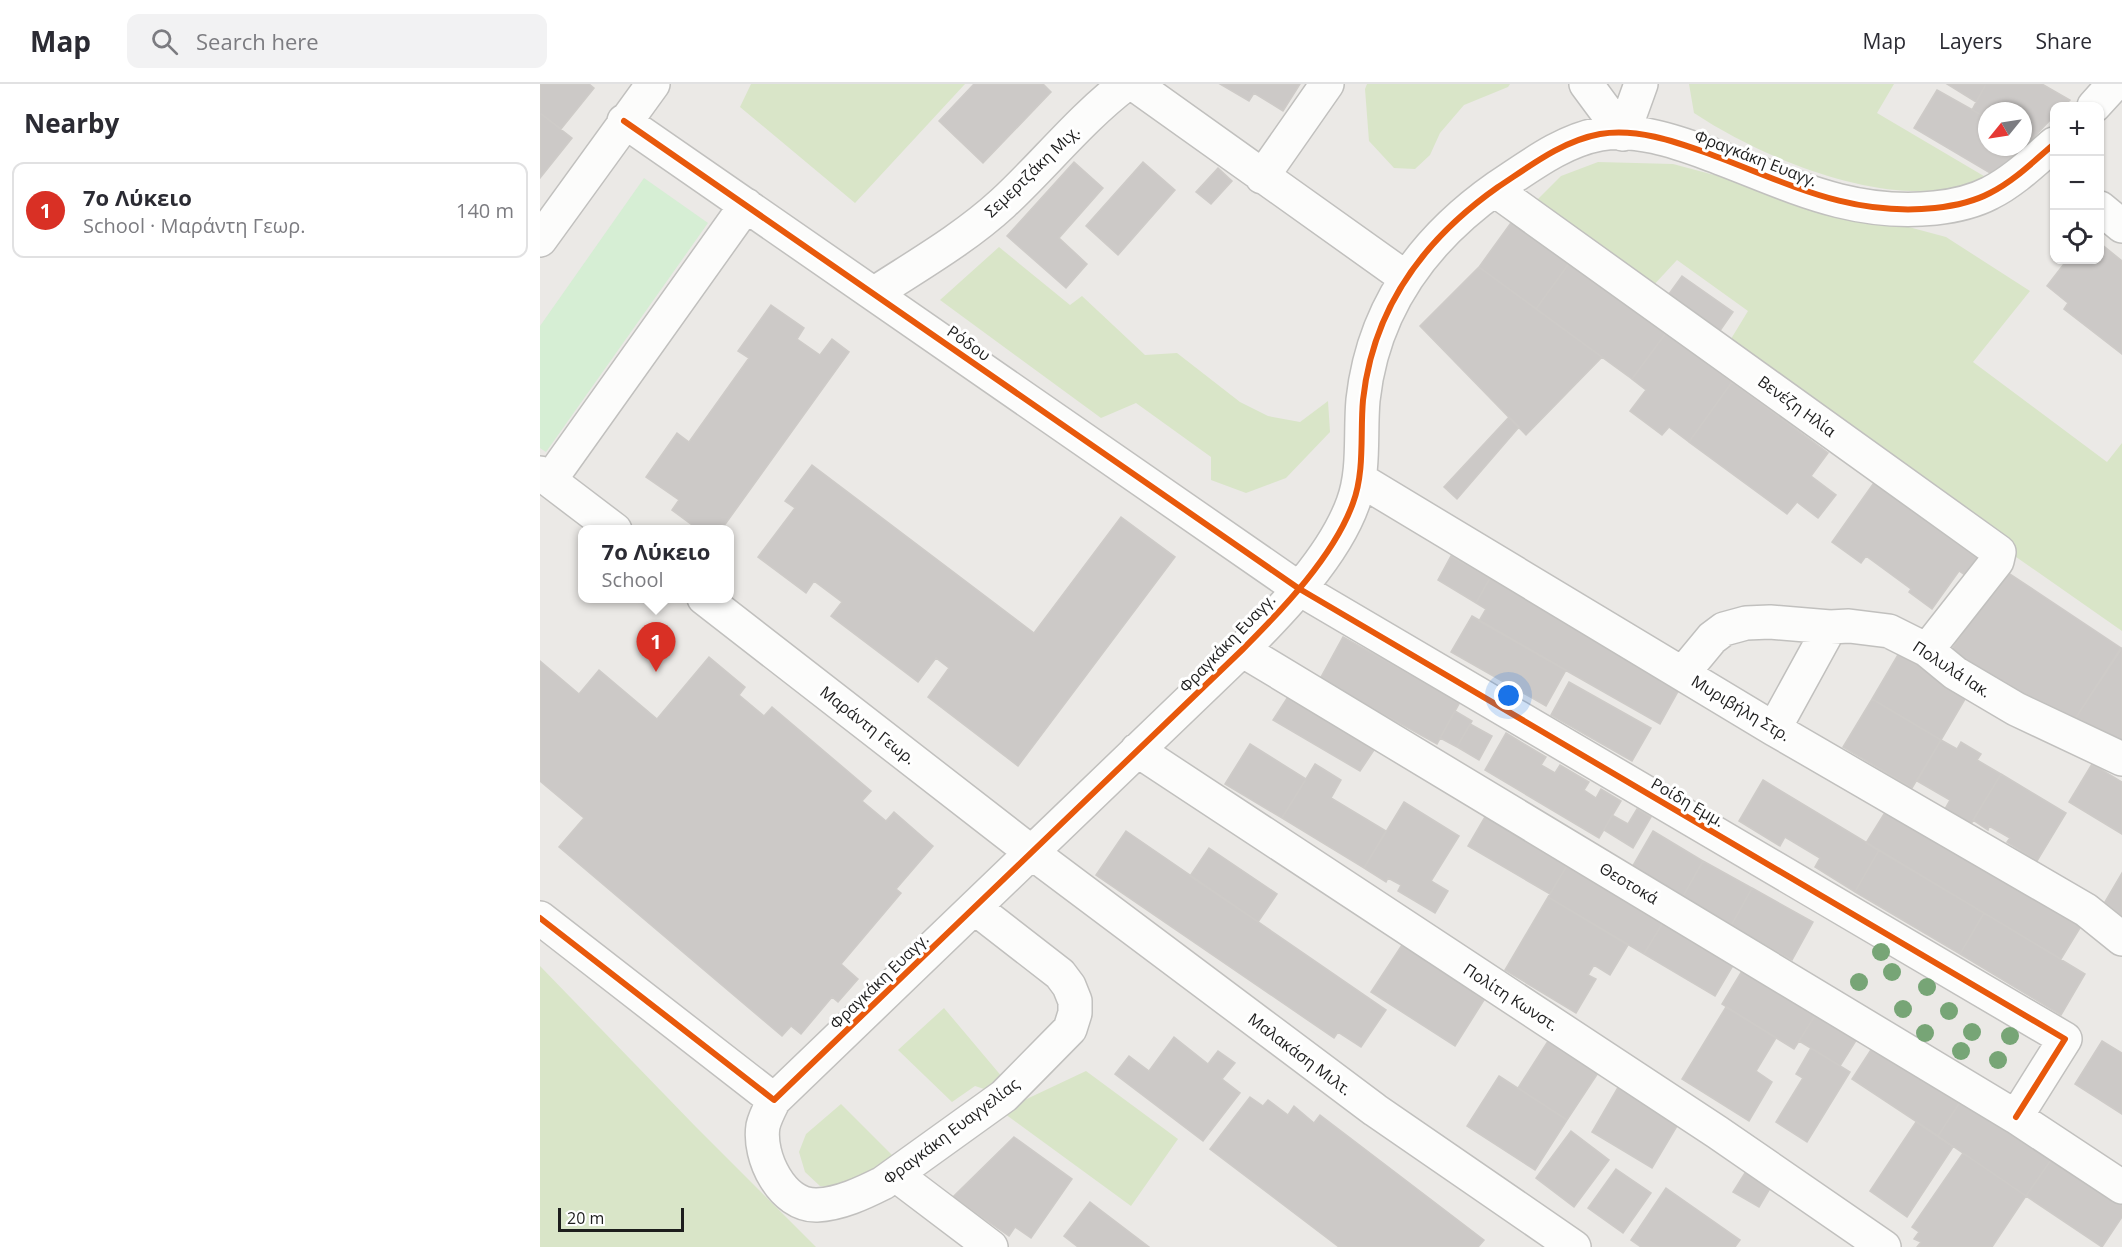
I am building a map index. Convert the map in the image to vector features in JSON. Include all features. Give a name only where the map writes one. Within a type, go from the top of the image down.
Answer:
[{"type":"street","name":"Σεμερτζάκη Μιχ.","points":[[875,293],[964,233],[1002,204],[1074,129],[1126,84]]},
{"type":"street","points":[[1134,84],[1406,278]]},
{"type":"street","points":[[1262,177],[1327,84]]},
{"type":"street","points":[[1586,84],[1623,134]]},
{"type":"street","points":[[1623,134],[1641,84]]},
{"type":"street","points":[[2098,102],[2114,84]]},
{"type":"street","points":[[540,240],[646,86]]},
{"type":"street","name":"Ρόδου","points":[[624,121],[1298,588]]},
{"type":"street","name":"Φραγκάκη Ευαγγ.","points":[[774,1100],[1242,650],[1273,619],[1318,563],[1346,522],[1355,500],[1359,479],[1363,399],[1368,370],[1382,322],[1406,278],[1427,251],[1461,218],[1495,190],[1541,159],[1571,143],[1600,134],[1646,135],[1685,145],[1831,200],[1863,207],[1895,210],[1945,207],[1969,202],[1989,194],[2049,159]]},
{"type":"street","name":"Βενέζη Ηλία","points":[[1495,190],[1999,552],[1997,561],[1927,650]]},
{"type":"street","points":[[609,525],[545,476],[746,205]]},
{"type":"street","points":[[2102,210],[2122,226]]},
{"type":"street","name":"Μυριβήλη Στρ.","points":[[1359,479],[1774,729],[2086,910],[2122,939]]},
{"type":"street","name":"Ροίδη Εμμ.","points":[[1298,588],[2065,1039],[2016,1117]]},
{"type":"street","name":"Μαράντη Γεωρ.","points":[[710,603],[1031,852]]},
{"type":"street","name":"Πολυλά Ιακ.","points":[[1683,673],[1712,638],[1724,629],[1746,623],[1849,626],[1889,631],[1927,650],[1955,673],[2016,709],[2122,759]]},
{"type":"street","points":[[1774,729],[1830,627]]},
{"type":"street","name":"Θεοτοκά","points":[[1242,650],[2016,1117],[2122,1187]]},
{"type":"street","name":"Πολίτη Κωνστ.","points":[[1137,750],[1717,1132],[1884,1247]]},
{"type":"street","name":"Μαλακάση Μιλτ.","points":[[1031,852],[1375,1110],[1575,1247]]},
{"type":"street","name":"Φραγκάκη Ευαγγελίας","points":[[774,1100],[763,1125],[764,1149],[769,1167],[780,1185],[798,1200],[815,1205],[863,1193],[896,1175],[1004,1096],[1070,1029],[1075,1014],[1075,1001],[1069,986],[1060,974],[975,908]]},
{"type":"street","points":[[540,918],[774,1100]]},
{"type":"street","points":[[896,1175],[991,1247]]},
{"type":"green space","points":[[751,84],[965,84],[855,203],[740,107]]},
{"type":"green space","points":[[1367,84],[1510,84],[1508,87],[1464,105],[1440,133],[1430,155],[1415,169],[1394,168],[1369,141],[1365,89]]},
{"type":"green space","points":[[1689,84],[1894,84],[1877,113],[1994,182],[1942,190],[1912,191],[1885,189],[1827,176],[1770,154],[1694,113]]},
{"type":"green space","points":[[1598,162],[1673,164],[1946,237],[2030,291],[1973,362],[2107,462],[2122,443],[2122,631],[1723,352],[1748,311],[1677,260],[1651,288],[1532,205],[1561,176]]},
{"type":"green space","points":[[644,178],[708,223],[546,452],[540,448],[540,326]]},
{"type":"green space","points":[[999,247],[1070,305],[1082,296],[1145,355],[1177,353],[1240,402],[1268,416],[1300,422],[1328,401],[1330,432],[1286,478],[1246,493],[1211,480],[1211,457],[1136,403],[1101,418],[940,300]]},
{"type":"green space","points":[[540,966],[695,1126],[816,1247],[540,1247]]},
{"type":"green space","points":[[944,1008],[1003,1078],[987,1090],[975,1086],[952,1102],[898,1050]]},
{"type":"green space","points":[[1086,1071],[1178,1139],[1131,1206],[1001,1111]]},
{"type":"green space","points":[[841,1104],[894,1157],[898,1165],[840,1189],[820,1186],[805,1172],[799,1152],[806,1134]]},
{"type":"building","points":[[540,84],[589,84],[594,88],[561,129],[540,113]]},
{"type":"building","points":[[974,84],[1043,84],[1051,92],[983,163],[939,121]]},
{"type":"building","points":[[1220,84],[1300,84],[1283,111],[1254,93],[1249,101]]},
{"type":"building","points":[[1947,84],[1986,84],[1976,102]]},
{"type":"building","points":[[1986,84],[2042,84],[2070,100],[2050,102],[2050,120],[2032,139],[2032,102],[1978,102],[1978,113],[1972,110]]},
{"type":"building","points":[[1937,90],[1978,113],[1978,156],[2013,156],[1992,174],[1914,128]]},
{"type":"building","points":[[540,113],[572,138],[540,178]]},
{"type":"building","points":[[1074,162],[1103,188],[1059,238],[1087,264],[1066,288],[1007,236]]},
{"type":"building","points":[[1143,162],[1175,190],[1118,255],[1086,226]]},
{"type":"building","points":[[1218,168],[1232,181],[1211,204],[1196,192]]},
{"type":"building","points":[[1513,220],[1570,262],[1536,309],[1479,267]]},
{"type":"building","points":[[2104,246],[2122,261],[2122,354],[2064,309],[2068,303],[2047,286],[2064,264],[2104,264]]},
{"type":"building","points":[[1570,262],[1666,333],[1632,379],[1536,309]]},
{"type":"building","points":[[1479,267],[1602,357],[1526,435],[1420,326]]},
{"type":"building","points":[[1682,276],[1733,312],[1717,335],[1666,298]]},
{"type":"building","points":[[771,305],[804,328],[797,339],[820,355],[832,339],[849,352],[725,525],[692,525],[672,510],[679,500],[646,477],[677,433],[689,442],[749,358],[738,351]]},
{"type":"building","points":[[1666,333],[1732,382],[1689,442],[1669,427],[1662,435],[1630,411],[1646,390],[1632,379]]},
{"type":"building","points":[[1732,382],[1828,453],[1811,476],[1836,495],[1818,518],[1797,502],[1787,514],[1689,442]]},
{"type":"building","points":[[1509,417],[1519,427],[1457,499],[1444,487]]},
{"type":"building","points":[[812,465],[1034,633],[1121,517],[1175,557],[1018,766],[928,697],[949,668],[936,658],[918,682],[831,616],[842,602],[814,581],[806,593],[758,557],[795,508],[785,501]]},
{"type":"building","points":[[1878,477],[1985,553],[1968,577],[1959,571],[1932,609],[1909,592],[1911,589],[1866,556],[1861,563],[1832,542]]},
{"type":"building","points":[[1451,556],[1490,578],[1476,603],[1438,580]]},
{"type":"building","points":[[2004,570],[2121,648],[2071,725],[2004,681],[2000,686],[1950,652]]},
{"type":"building","points":[[1490,578],[1681,686],[1660,724],[1479,621],[1486,609],[1476,603]]},
{"type":"building","points":[[1472,616],[1566,670],[1546,706],[1451,652]]},
{"type":"building","points":[[1343,637],[1460,702],[1437,744],[1320,679]]},
{"type":"building","points":[[2122,648],[2122,747],[2071,725]]},
{"type":"building","points":[[1899,653],[1968,694],[1941,740],[1872,699]]},
{"type":"building","points":[[709,657],[745,687],[739,695],[764,716],[772,707],[871,791],[862,801],[886,821],[894,812],[933,846],[896,889],[901,893],[841,964],[858,979],[838,1002],[832,997],[801,1034],[791,1026],[782,1036],[559,847],[584,818],[540,781],[540,661],[579,694],[599,670],[657,719]]},
{"type":"building","points":[[1569,682],[1651,728],[1632,761],[1551,715]]},
{"type":"building","points":[[1293,689],[1380,741],[1360,771],[1273,720]]},
{"type":"building","points":[[1872,699],[1941,740],[1912,788],[1843,747]]},
{"type":"building","points":[[1455,711],[1472,721],[1457,747],[1440,738]]},
{"type":"building","points":[[1470,724],[1492,736],[1479,760],[1457,747]]},
{"type":"building","points":[[1506,733],[1546,757],[1541,765],[1555,773],[1560,765],[1589,782],[1584,790],[1596,798],[1601,789],[1621,801],[1599,838],[1485,770]]},
{"type":"building","points":[[1941,740],[1957,749],[1961,742],[1981,754],[1977,760],[2001,774],[1971,824],[1945,809],[1950,800],[1917,781]]},
{"type":"building","points":[[1250,744],[1306,779],[1282,818],[1225,784]]},
{"type":"building","points":[[1315,764],[1341,780],[1331,798],[1386,831],[1364,868],[1282,818]]},
{"type":"building","points":[[2092,764],[2122,782],[2122,834],[2069,802]]},
{"type":"building","points":[[2001,774],[2066,813],[2037,861],[2007,842],[2010,838],[1989,826],[1988,830],[1973,820]]},
{"type":"building","points":[[1763,780],[1879,850],[1855,892],[1815,867],[1820,858],[1785,837],[1780,846],[1739,821]]},
{"type":"building","points":[[1404,802],[1459,836],[1431,881],[1448,891],[1435,913],[1398,891],[1401,885],[1388,878],[1386,882],[1364,868]]},
{"type":"building","points":[[1889,806],[2083,923],[2061,959],[1866,843]]},
{"type":"building","points":[[1637,809],[1651,817],[1633,848],[1604,830],[1612,815],[1628,824]]},
{"type":"building","points":[[1489,810],[1571,859],[1550,894],[1468,846]]},
{"type":"building","points":[[1126,831],[1386,1010],[1361,1047],[1338,1032],[1334,1038],[1096,875]]},
{"type":"building","points":[[1653,831],[1703,861],[1682,898],[1631,869]]},
{"type":"building","points":[[1209,848],[1277,894],[1258,922],[1190,876]]},
{"type":"building","points":[[1879,850],[1984,913],[1960,954],[1855,892]]},
{"type":"building","points":[[1571,859],[1667,916],[1644,954],[1548,897]]},
{"type":"building","points":[[1703,861],[1752,888],[1731,926],[1682,898]]},
{"type":"building","points":[[2122,873],[2122,919],[2102,907]]},
{"type":"building","points":[[1752,888],[1813,922],[1792,960],[1731,926]]},
{"type":"building","points":[[1548,897],[1628,945],[1610,975],[1594,965],[1588,975],[1596,979],[1576,1013],[1505,970]]},
{"type":"building","points":[[1984,913],[2085,974],[2061,1015],[1960,954]]},
{"type":"building","points":[[1667,916],[1738,957],[1715,996],[1644,954]]},
{"type":"building","points":[[1413,944],[1480,987],[1475,994],[1484,1000],[1455,1046],[1371,992],[1402,945],[1409,950]]},
{"type":"building","points":[[1748,961],[1821,1006],[1794,1049],[1722,1004]]},
{"type":"building","points":[[1821,1006],[1862,1031],[1840,1066],[1799,1041]]},
{"type":"building","points":[[1726,1007],[1776,1038],[1756,1071],[1772,1082],[1749,1121],[1682,1079]]},
{"type":"building","points":[[1174,1037],[1208,1064],[1218,1051],[1235,1063],[1222,1079],[1240,1093],[1203,1141],[1115,1074],[1129,1056],[1149,1071]]},
{"type":"building","points":[[1550,1038],[1600,1070],[1567,1120],[1518,1088]]},
{"type":"building","points":[[1878,1039],[1964,1096],[1938,1136],[1852,1079]]},
{"type":"building","points":[[2102,1041],[2122,1053],[2122,1114],[2075,1084]]},
{"type":"building","points":[[1811,1048],[1850,1072],[1807,1142],[1776,1122],[1803,1078],[1796,1074]]},
{"type":"building","points":[[1499,1076],[1567,1120],[1535,1170],[1467,1126]]},
{"type":"building","points":[[1620,1084],[1680,1121],[1652,1168],[1592,1132]]},
{"type":"building","points":[[1964,1096],[2053,1157],[2026,1196],[1938,1136]]},
{"type":"building","points":[[1250,1097],[1263,1106],[1268,1100],[1288,1115],[1294,1106],[1314,1123],[1320,1115],[1484,1240],[1478,1247],[1339,1247],[1210,1149]]},
{"type":"building","points":[[1916,1122],[1953,1147],[1907,1217],[1870,1191]]},
{"type":"building","points":[[1571,1131],[1609,1160],[1574,1207],[1536,1178]]},
{"type":"building","points":[[1014,1137],[1072,1179],[1031,1238],[1015,1227],[1009,1236],[953,1197]]},
{"type":"building","points":[[1963,1153],[2026,1196],[1992,1247],[1917,1247],[1921,1242],[1914,1239],[1919,1232],[1912,1227]]},
{"type":"building","points":[[2053,1157],[2122,1203],[2122,1217],[2102,1247],[2026,1196]]},
{"type":"building","points":[[1750,1165],[1775,1180],[1759,1207],[1733,1192]]},
{"type":"building","points":[[1616,1169],[1651,1193],[1623,1233],[1588,1208]]},
{"type":"building","points":[[1666,1188],[1740,1240],[1735,1247],[1641,1247],[1631,1240]]},
{"type":"building","points":[[1090,1202],[1149,1247],[1078,1247],[1064,1236]]},
{"type":"cycle path","points":[[624,121],[1298,588],[2065,1039],[2016,1117]]},
{"type":"cycle path","points":[[540,918],[774,1100],[1242,650],[1274,618],[1320,562],[1344,523],[1357,491],[1363,400],[1378,335],[1406,278],[1425,253],[1471,207],[1559,148],[1600,134],[1627,133],[1655,137],[1707,153],[1818,195],[1874,207],[1903,209],[1935,208],[1977,199],[2016,177],[2050,147]]},
{"type":"place","name":"7o Λύκειο","points":[[656,672]]}]
